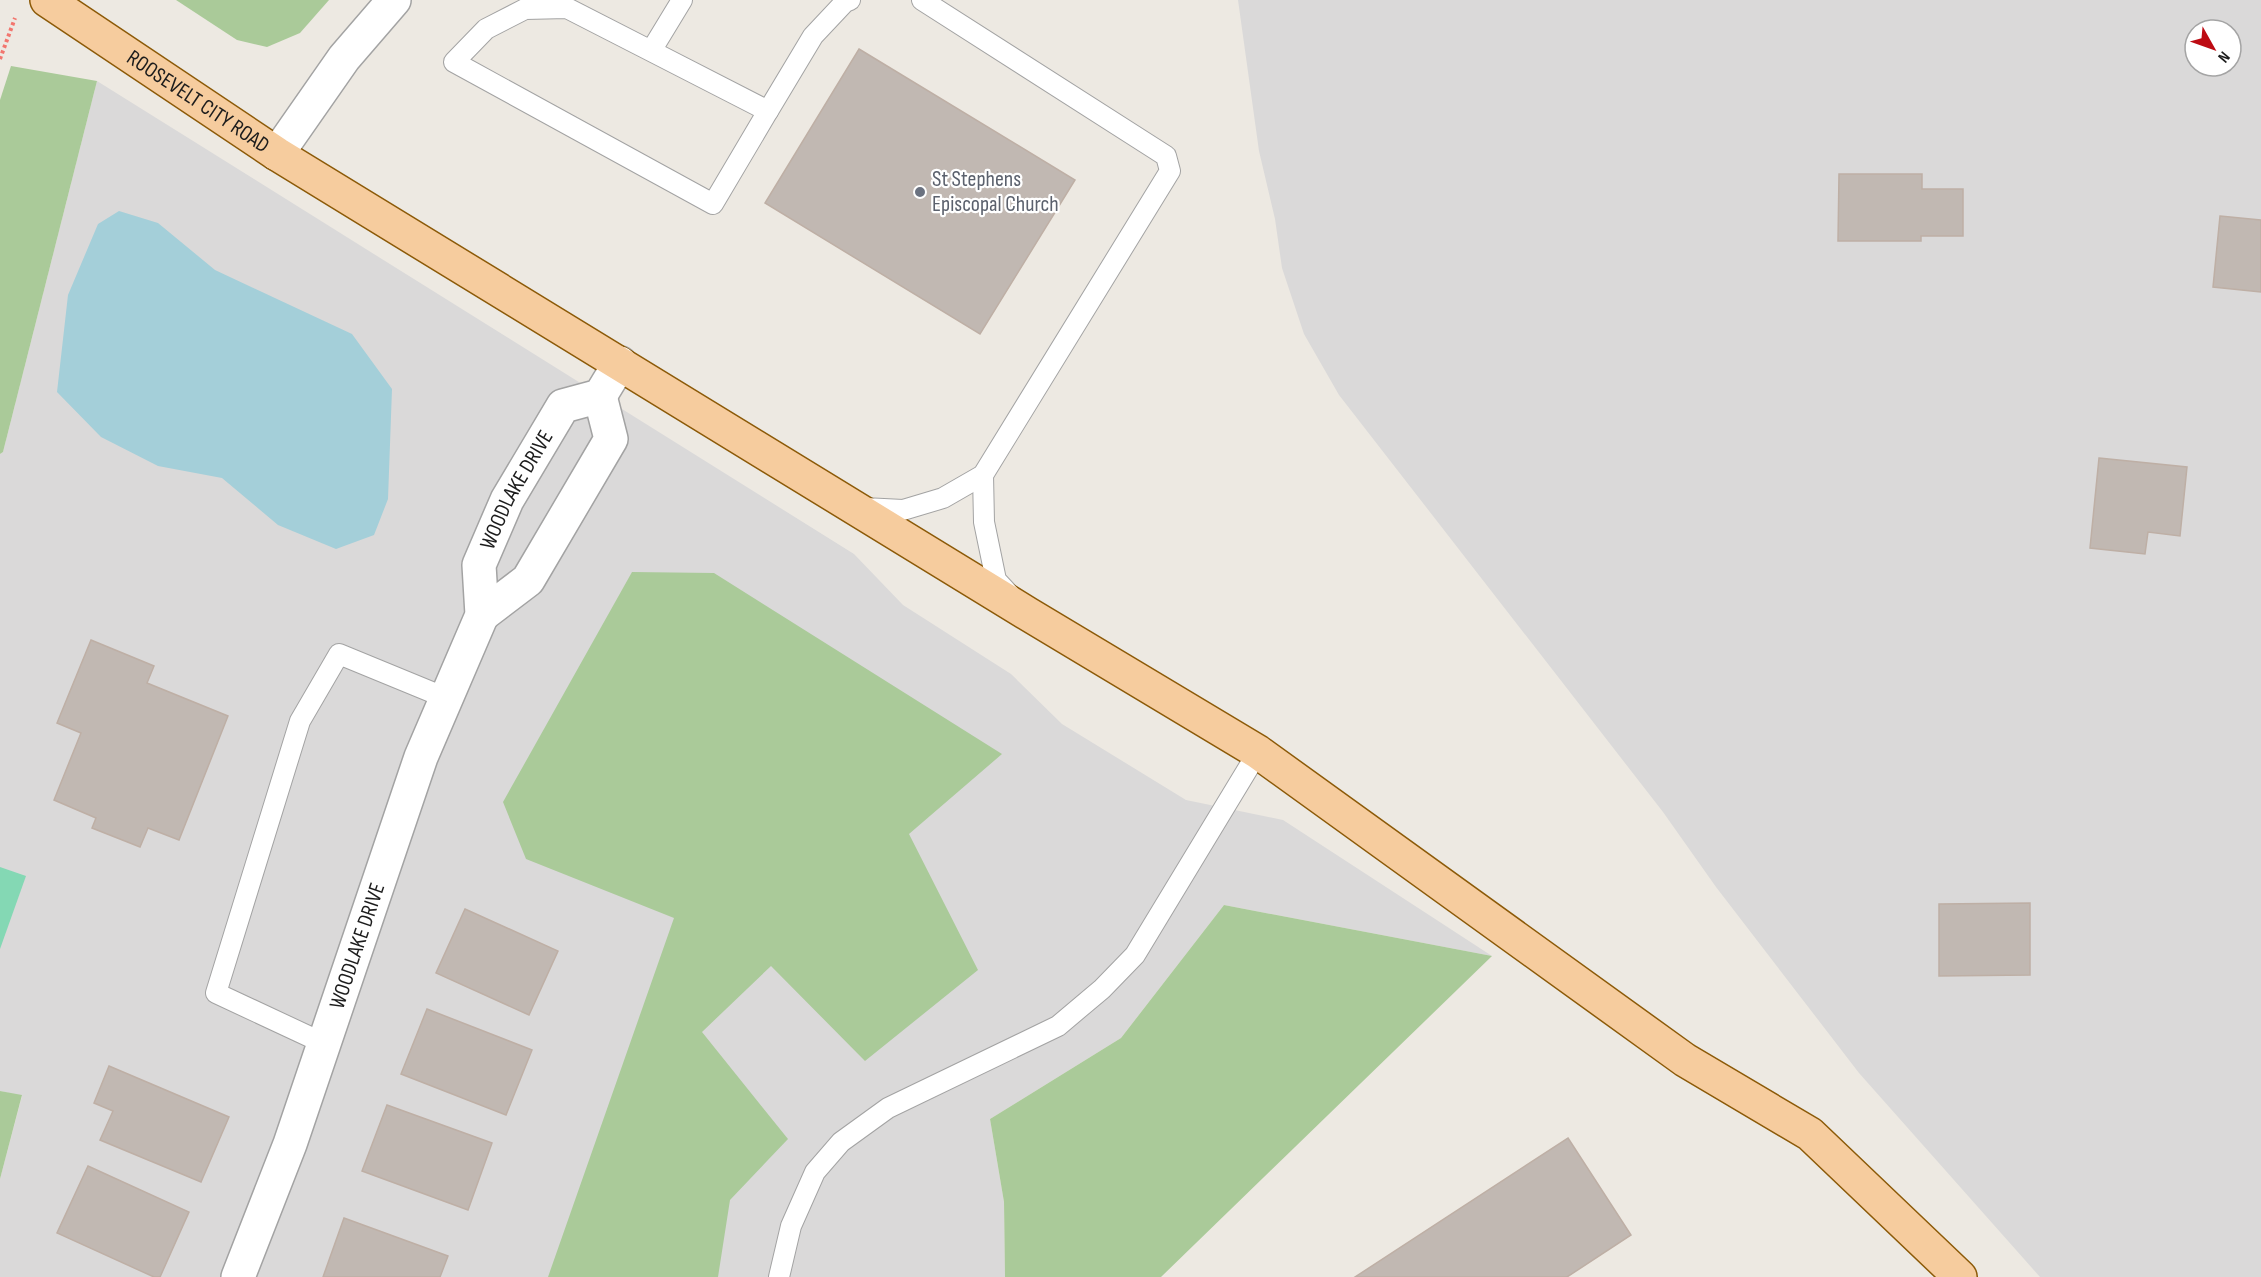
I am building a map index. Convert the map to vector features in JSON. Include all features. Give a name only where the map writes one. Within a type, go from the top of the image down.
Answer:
[{"type":"main road","name":"ROOSEVELT CITY ROAD","points":[[32,5],[277,154]]},
{"type":"main road","points":[[277,154],[1028,614],[1258,752],[1685,1060],[1810,1134],[1960,1277]]},
{"type":"street","name":"ROOSEVELT CITY ROAD","points":[[277,154],[344,58],[394,0]]},
{"type":"street","points":[[600,396],[620,363]]},
{"type":"street","name":"WOODLAKE DRIVE","points":[[238,1277],[290,1144],[421,757],[482,615],[479,565],[507,500],[563,406],[600,396],[610,439],[528,580],[482,615]]},
{"type":"lane","points":[[651,51],[682,0]]},
{"type":"lane","points":[[768,111],[567,8],[525,9],[486,29],[454,62],[713,204],[813,36],[845,2],[850,0]]},
{"type":"lane","points":[[855,508],[903,510],[942,498],[983,475],[1170,171],[1166,156],[922,0]]},
{"type":"lane","points":[[983,475],[984,522],[996,580],[1028,614]]},
{"type":"lane","points":[[323,1043],[216,993],[300,721],[339,654],[446,698]]},
{"type":"lane","points":[[779,1277],[791,1226],[815,1172],[841,1142],[888,1108],[1058,1026],[1102,989],[1135,955],[1258,752]]},
{"type":"path","points":[[0,59],[32,5]]},
{"type":"shaded area","points":[[1238,0],[2261,0],[2261,1277],[2040,1277],[1859,1073],[1716,887],[1663,812],[1339,395],[1304,334],[1282,268],[1275,219],[1259,151]]},
{"type":"shaded area","points":[[97,81],[854,554],[903,605],[1011,674],[1062,724],[1186,800],[1283,820],[1492,956],[1224,905],[1121,1038],[990,1119],[1004,1202],[1005,1277],[0,1277],[0,1179],[22,1096],[0,1091],[0,454],[3,452]]},
{"type":"green space","points":[[176,0],[329,0],[300,33],[267,47],[237,40]]},
{"type":"green space","points":[[11,66],[97,81],[3,452],[0,454],[0,100]]},
{"type":"green space","points":[[632,572],[714,573],[1002,754],[909,834],[978,970],[865,1061],[771,966],[702,1032],[788,1139],[730,1200],[718,1277],[548,1277],[674,918],[526,859],[503,802]]},
{"type":"green space","points":[[0,867],[26,876],[0,949]]},
{"type":"green space","points":[[1224,905],[1492,956],[1161,1277],[1005,1277],[1004,1202],[990,1119],[1121,1038]]},
{"type":"green space","points":[[0,1091],[22,1095],[0,1179]]},
{"type":"water","points":[[119,211],[158,223],[215,270],[352,334],[392,389],[388,499],[374,535],[336,549],[278,525],[222,478],[158,466],[101,437],[57,392],[68,295],[98,224]]},
{"type":"building","name":"St Stephens Episcopal Church","points":[[859,49],[1075,180],[980,334],[765,203]]},
{"type":"building","points":[[1839,174],[1922,174],[1922,189],[1963,189],[1963,236],[1921,236],[1921,241],[1838,241]]},
{"type":"building","points":[[2220,216],[2261,220],[2261,292],[2213,287]]},
{"type":"building","points":[[2099,458],[2187,467],[2180,536],[2148,532],[2145,554],[2090,548]]},
{"type":"building","points":[[91,640],[154,666],[147,683],[228,716],[179,840],[148,828],[140,847],[92,828],[96,818],[54,800],[81,733],[57,723]]},
{"type":"building","points":[[2030,903],[2030,975],[1939,976],[1939,904]]},
{"type":"building","points":[[465,909],[558,951],[529,1015],[436,973]]},
{"type":"building","points":[[427,1009],[532,1050],[506,1115],[401,1074]]},
{"type":"building","points":[[109,1066],[229,1117],[201,1182],[100,1140],[113,1111],[94,1103]]},
{"type":"building","points":[[387,1105],[492,1143],[468,1210],[362,1171]]},
{"type":"building","points":[[1568,1138],[1631,1235],[1567,1277],[1355,1277]]},
{"type":"building","points":[[88,1166],[189,1212],[160,1277],[154,1277],[57,1233]]},
{"type":"building","points":[[344,1218],[448,1256],[440,1277],[323,1277]]},
{"type":"place","name":"St Stephens Episcopal Church","points":[[920,192]]}]
